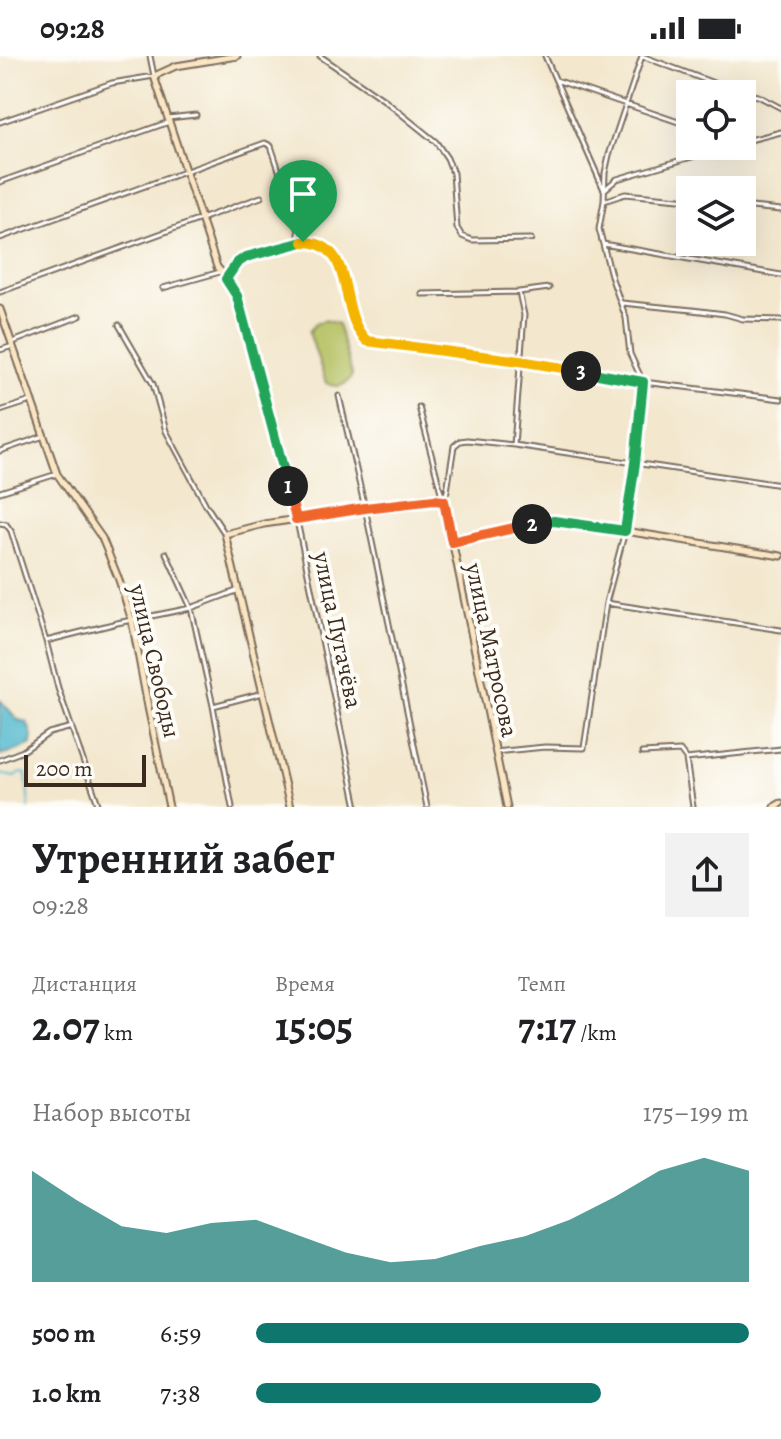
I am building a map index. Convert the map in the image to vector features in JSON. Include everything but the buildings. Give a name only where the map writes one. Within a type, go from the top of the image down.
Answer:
[{"type":"street","points":[[150,56],[168,120],[220,272],[163,288]]},
{"type":"street","points":[[0,122],[112,83],[154,76],[176,66],[237,56]]},
{"type":"street","points":[[320,56],[384,100],[436,142],[453,173],[459,233],[472,240],[531,239]]},
{"type":"street","points":[[545,56],[604,190]]},
{"type":"street","points":[[495,752],[545,747],[584,748],[606,603],[625,531],[643,382],[630,354],[626,318],[599,229],[609,155],[642,56],[740,93],[758,96],[781,108]]},
{"type":"street","points":[[556,80],[676,121]]},
{"type":"street","points":[[0,182],[168,120],[196,115]]},
{"type":"street","points":[[756,138],[781,132]]},
{"type":"street","points":[[0,238],[265,143],[271,146],[299,231],[294,244]]},
{"type":"street","points":[[604,190],[617,179],[681,160]]},
{"type":"street","points":[[604,201],[625,194],[676,199]]},
{"type":"street","points":[[0,292],[261,197]]},
{"type":"street","points":[[756,207],[781,210]]},
{"type":"street","points":[[226,279],[240,260],[294,244],[316,243],[333,254],[358,330],[369,342],[781,399]]},
{"type":"street","points":[[603,244],[781,275]]},
{"type":"street","name":"улица Пугачёва","points":[[220,272],[237,296],[260,376],[296,519],[357,807]]},
{"type":"street","points":[[422,294],[519,292],[549,288]]},
{"type":"street","points":[[514,445],[524,311],[519,292]]},
{"type":"street","points":[[621,303],[743,319],[781,320]]},
{"type":"street","name":"улица Свободы","points":[[0,309],[57,474],[102,538],[119,580],[132,621],[169,807]]},
{"type":"street","points":[[0,350],[80,316]]},
{"type":"street","points":[[119,325],[153,384],[166,431],[225,534],[290,807]]},
{"type":"street","points":[[339,396],[427,807]]},
{"type":"street","points":[[0,411],[32,401]]},
{"type":"street","name":"улица Матросова","points":[[419,407],[444,501],[507,807]]},
{"type":"street","points":[[0,451],[44,436]]},
{"type":"street","points":[[225,534],[264,524],[365,508],[427,500],[444,501],[453,449],[460,441],[467,440],[781,485]]},
{"type":"street","points":[[0,492],[57,474]]},
{"type":"street","points":[[452,542],[548,521],[781,556]]},
{"type":"street","points":[[0,523],[6,524],[11,531],[58,688],[99,807]]},
{"type":"street","points":[[166,553],[191,608],[232,807]]},
{"type":"street","points":[[46,641],[191,608],[239,590]]},
{"type":"street","points":[[606,603],[781,630]]},
{"type":"street","points":[[213,706],[263,693]]},
{"type":"street","points":[[0,760],[23,751],[49,733],[72,727]]},
{"type":"street","points":[[686,759],[781,749]]},
{"type":"street","points":[[642,753],[680,751],[686,759],[693,807]]},
{"type":"street","points":[[774,807],[781,803]]},
{"type":"green space","points":[[325,320],[338,324],[352,375],[341,385],[326,383],[309,332],[315,324]]},
{"type":"water","points":[[0,700],[18,720],[27,722],[32,735],[31,744],[0,755]]},
{"type":"waterway","points":[[0,774],[15,777],[26,774],[29,807]]},
{"type":"route","points":[[303,242],[321,244],[336,258],[358,330],[369,342],[520,361],[643,382],[625,531],[548,521],[452,542],[444,501],[434,500],[296,519],[237,296],[226,279],[237,263],[246,257],[303,242]]}]
